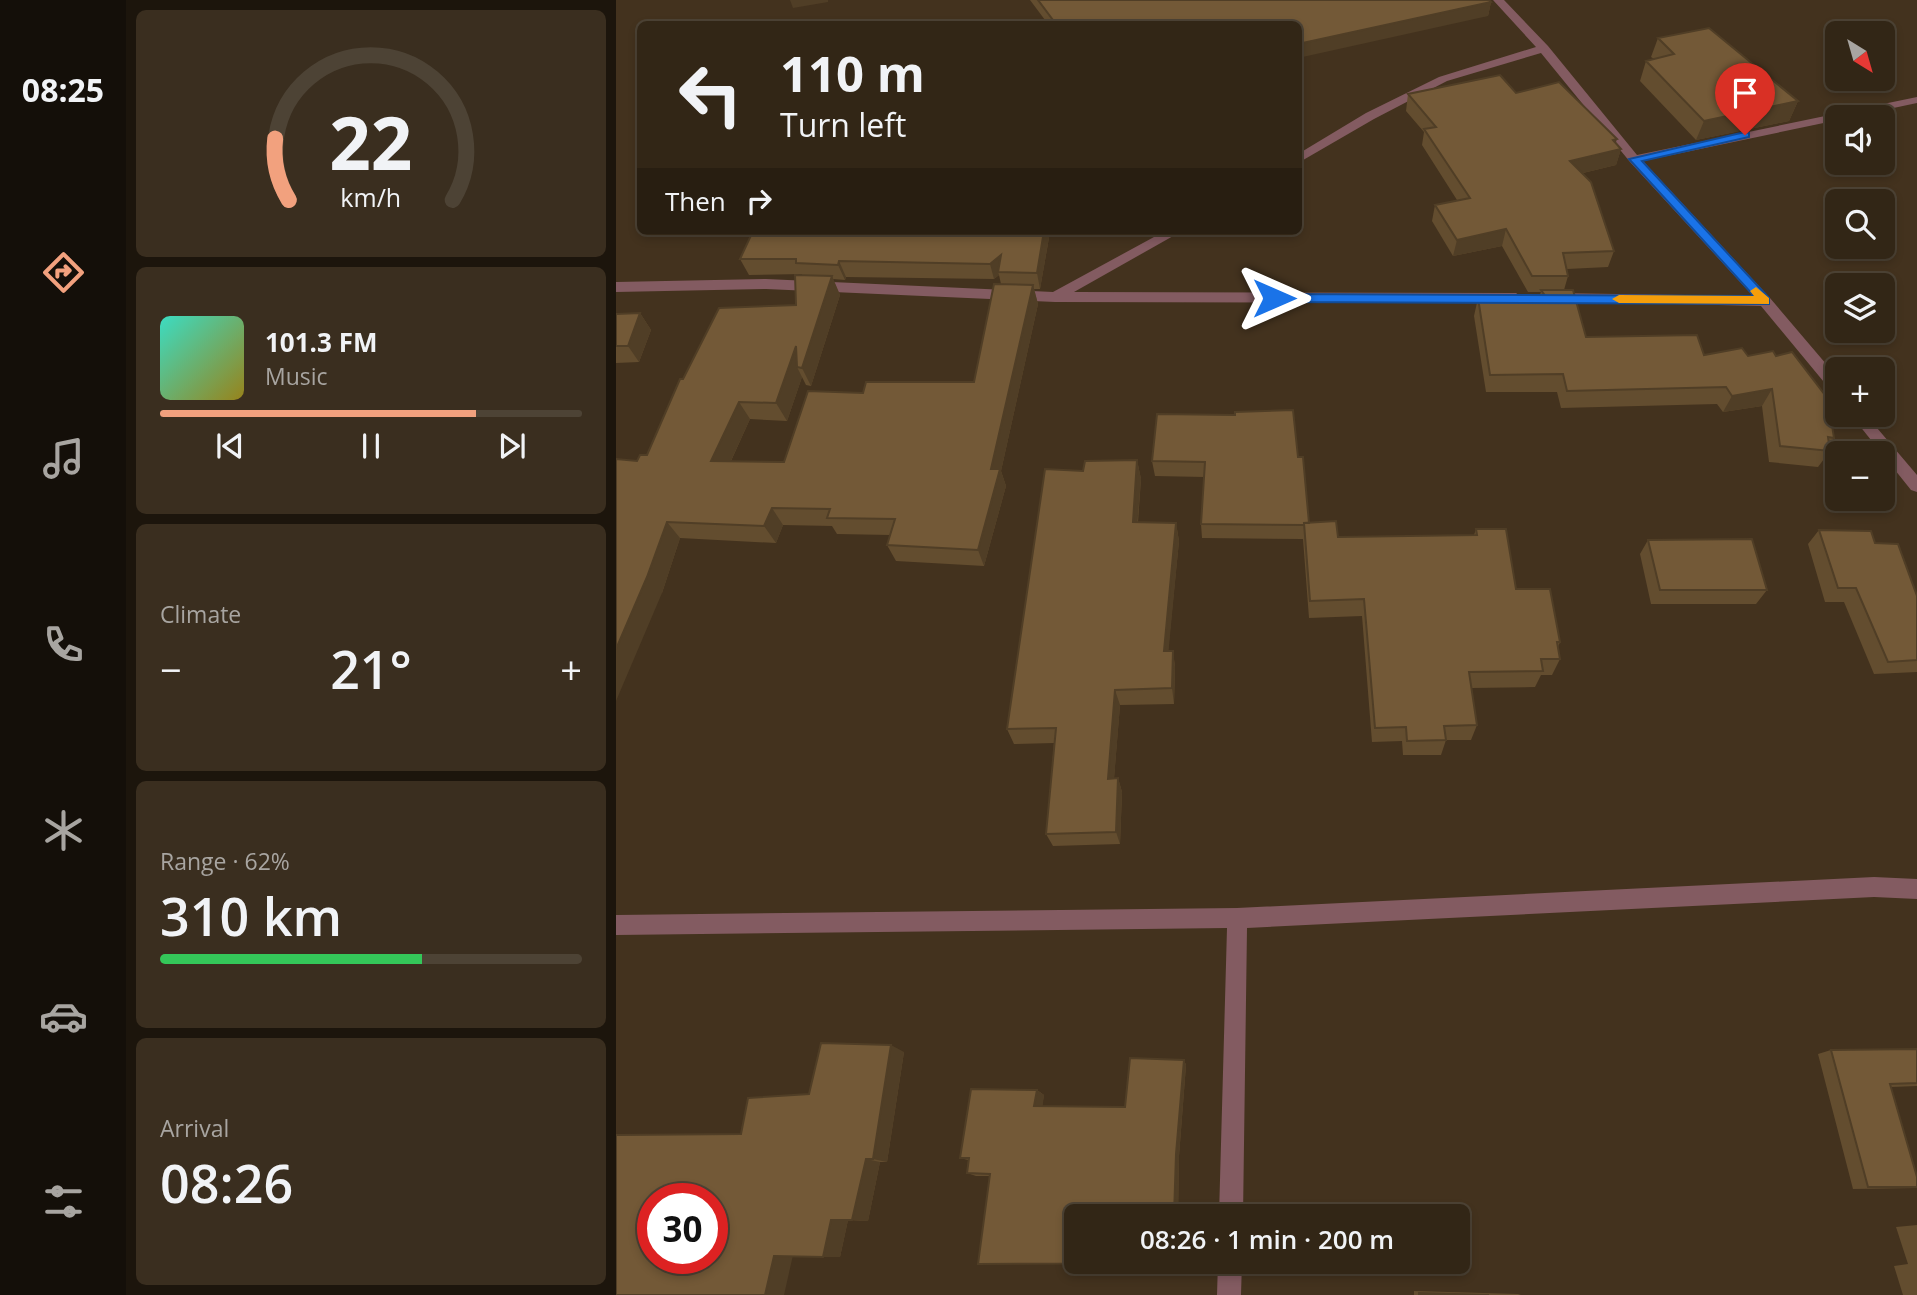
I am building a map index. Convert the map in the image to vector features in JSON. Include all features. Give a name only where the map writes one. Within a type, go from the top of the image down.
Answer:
[{"type":"street","points":[[1498,0],[1544,48],[1634,159],[1765,301],[1825,373]]},
{"type":"street","points":[[1302,157],[1370,116],[1443,79],[1544,48]]},
{"type":"street","points":[[1634,159],[1917,100]]},
{"type":"street","points":[[1055,296],[1168,235]]},
{"type":"street","points":[[616,286],[766,284],[1055,296],[1765,301]]},
{"type":"street","points":[[1870,427],[1911,469],[1917,486]]},
{"type":"street","points":[[616,925],[1237,918],[1874,887],[1917,889]]},
{"type":"street","points":[[1231,1204],[1237,918]]},
{"type":"street","points":[[1229,1295],[1230,1274]]},
{"type":"building","points":[[1038,0],[1491,2],[1302,43],[1302,21],[1054,21]]},
{"type":"building","points":[[1709,28],[1798,101],[1704,121],[1646,61],[1674,54],[1658,38]]},
{"type":"building","points":[[1500,75],[1516,93],[1559,82],[1617,139],[1613,140],[1621,149],[1570,161],[1591,182],[1614,251],[1563,253],[1568,276],[1532,276],[1506,229],[1457,240],[1435,205],[1470,198],[1424,129],[1436,127],[1408,94]]},
{"type":"building","points":[[751,235],[1043,235],[1037,273],[998,272],[1001,255],[990,264],[839,261],[838,265],[796,263],[796,259],[740,259]]},
{"type":"building","points":[[795,275],[832,276],[802,368],[797,367],[796,346],[776,403],[739,402],[711,461],[784,462],[808,391],[863,393],[866,382],[974,382],[994,284],[1033,285],[991,469],[1000,469],[978,550],[887,545],[895,519],[827,518],[830,509],[772,508],[764,526],[667,522],[616,649],[616,459],[637,461],[640,455],[647,455],[680,379],[683,379],[719,308],[796,305]]},
{"type":"building","points":[[1541,290],[1573,290],[1586,337],[1697,335],[1704,355],[1742,348],[1748,356],[1773,351],[1776,356],[1792,352],[1825,395],[1825,427],[1832,427],[1834,438],[1828,437],[1829,441],[1825,441],[1825,450],[1780,446],[1772,389],[1732,396],[1726,387],[1567,391],[1563,374],[1490,375],[1478,298],[1546,297]]},
{"type":"building","points":[[640,313],[628,346],[616,346],[616,314]]},
{"type":"building","points":[[1293,410],[1298,457],[1303,457],[1309,523],[1304,525],[1201,524],[1205,462],[1152,461],[1157,414],[1235,415],[1235,412]]},
{"type":"building","points":[[1137,460],[1133,522],[1176,523],[1164,651],[1173,651],[1172,688],[1115,690],[1108,779],[1118,778],[1116,832],[1046,834],[1056,728],[1007,729],[1045,469],[1083,471],[1085,461]]},
{"type":"building","points":[[1336,521],[1338,537],[1477,535],[1476,529],[1506,529],[1516,589],[1550,589],[1560,642],[1557,642],[1560,659],[1541,659],[1543,671],[1469,672],[1477,725],[1444,726],[1446,740],[1407,741],[1406,727],[1375,728],[1364,599],[1310,601],[1304,523]]},
{"type":"building","points":[[1819,530],[1871,531],[1875,543],[1898,544],[1917,596],[1917,660],[1888,662],[1856,588],[1838,588]]},
{"type":"building","points":[[1752,539],[1767,590],[1660,590],[1648,540]]},
{"type":"building","points":[[821,1043],[891,1045],[873,1159],[866,1159],[852,1220],[831,1220],[823,1257],[774,1256],[765,1295],[616,1295],[616,1135],[741,1134],[748,1098],[809,1094]]},
{"type":"building","points":[[1917,1049],[1917,1083],[1890,1084],[1917,1177],[1917,1187],[1868,1187],[1831,1050]]},
{"type":"building","points":[[1130,1058],[1184,1060],[1174,1204],[1064,1204],[1064,1264],[978,1264],[990,1174],[967,1173],[969,1158],[960,1158],[971,1089],[1037,1090],[1034,1106],[1125,1107]]},
{"type":"building","points":[[1419,1293],[1489,1295],[1419,1295]]},
{"type":"slow traffic","points":[[1619,299],[1765,301],[1756,291]]},
{"type":"route","points":[[1274,298],[1765,301],[1634,159],[1745,135]]}]
